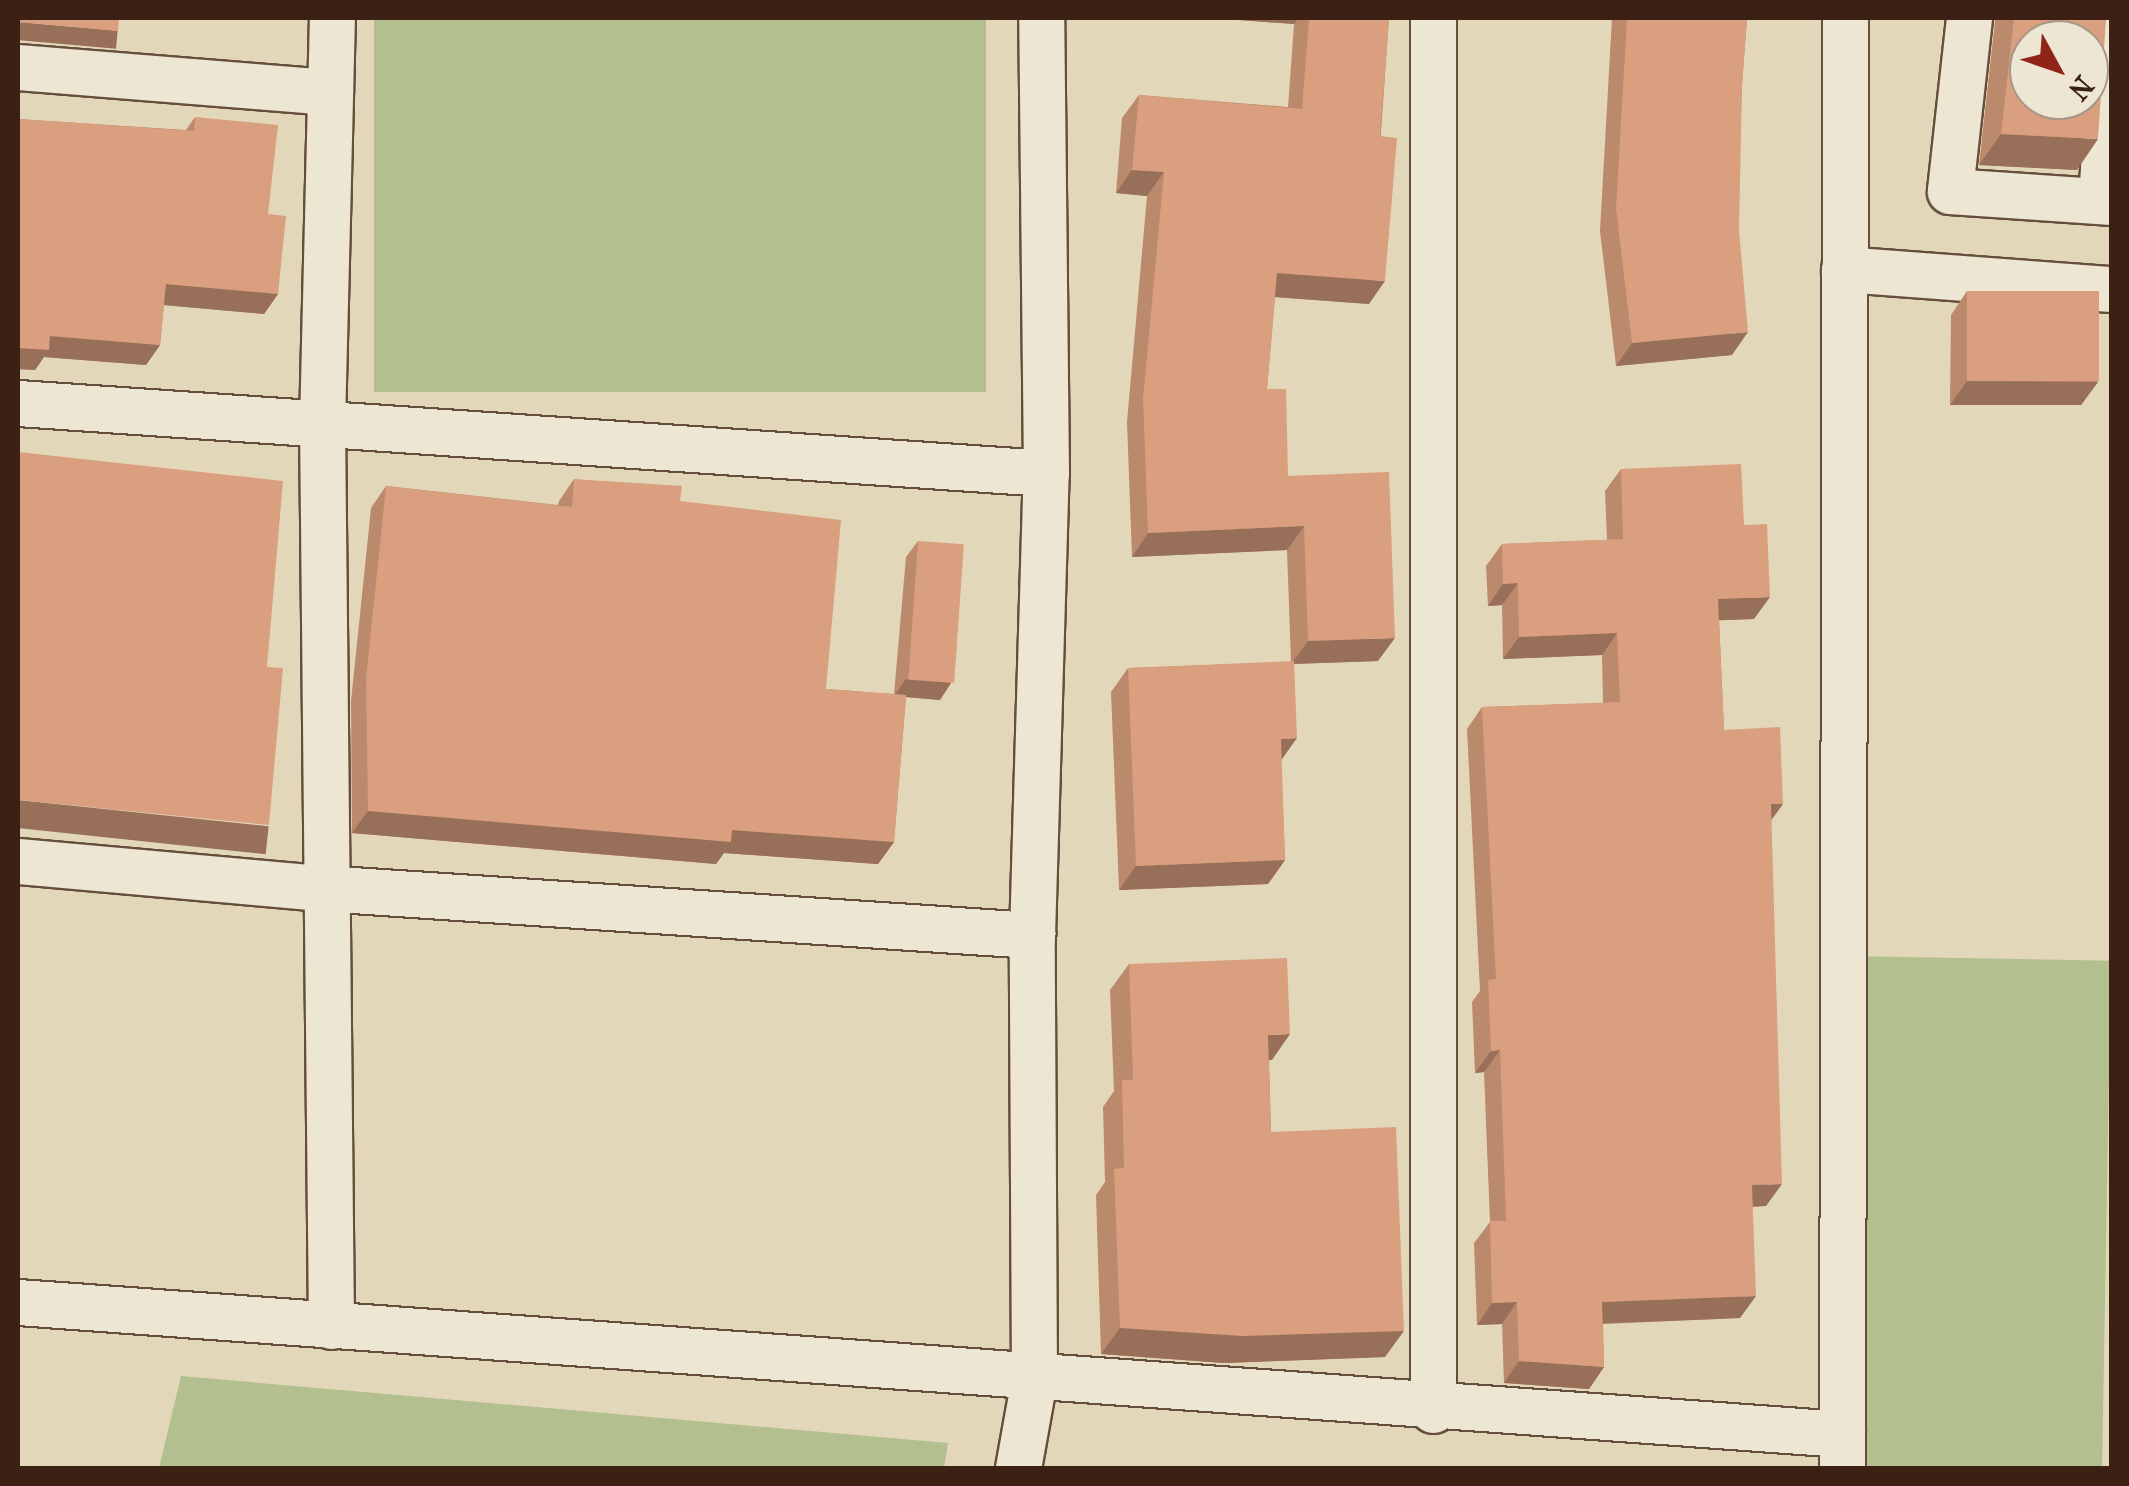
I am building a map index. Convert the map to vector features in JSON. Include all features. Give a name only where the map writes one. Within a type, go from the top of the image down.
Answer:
[{"type":"street","points":[[331,1326],[322,888],[322,424],[332,18]]},
{"type":"street","points":[[1018,1468],[1034,1379],[1032,934],[1046,473],[1040,18]]},
{"type":"street","points":[[1432,18],[1434,1410]]},
{"type":"street","points":[[18,1302],[1434,1410],[1842,1451],[1845,18]]},
{"type":"street","points":[[1969,18],[1950,191],[2106,202],[2112,22]]},
{"type":"street","points":[[18,67],[330,92]]},
{"type":"street","points":[[1844,268],[2112,289]]},
{"type":"street","points":[[18,403],[1046,473]]},
{"type":"street","points":[[18,861],[322,888],[1032,934]]},
{"type":"green space","points":[[374,18],[986,18],[986,392],[374,392]]},
{"type":"green space","points":[[1845,956],[2111,961],[2102,1468],[1836,1468]]},
{"type":"green space","points":[[181,1376],[948,1443],[944,1468],[159,1468]]},
{"type":"building","points":[[18,18],[119,18],[118,31],[18,22]]},
{"type":"building","points":[[1309,18],[1389,18],[1380,136],[1397,138],[1385,281],[1277,273],[1267,389],[1286,389],[1288,476],[1389,472],[1395,638],[1308,641],[1304,526],[1148,533],[1143,399],[1164,172],[1132,170],[1139,95],[1302,109]]},
{"type":"building","points":[[1627,18],[1747,18],[1739,230],[1748,332],[1632,343],[1616,208]]},
{"type":"building","points":[[2014,18],[2106,20],[2014,20]]},
{"type":"building","points":[[2009,63],[2009,120],[2099,120],[2098,139],[2001,134]]},
{"type":"building","points":[[195,117],[278,125],[268,214],[286,216],[278,294],[166,284],[160,345],[50,336],[49,350],[18,348],[18,119],[194,131]]},
{"type":"building","points":[[1967,291],[2099,291],[2099,381],[1967,381]]},
{"type":"building","points":[[18,452],[283,481],[267,667],[283,668],[269,825],[18,800]]},
{"type":"building","points":[[1741,464],[1744,525],[1767,524],[1770,597],[1718,599],[1724,730],[1780,727],[1783,804],[1771,804],[1782,1184],[1752,1185],[1756,1296],[1602,1302],[1604,1367],[1519,1361],[1517,1302],[1492,1303],[1490,1221],[1506,1221],[1500,1050],[1491,1051],[1488,980],[1496,979],[1482,707],[1620,702],[1617,633],[1519,637],[1518,583],[1503,584],[1502,544],[1623,539],[1621,469]]},
{"type":"building","points":[[574,479],[682,486],[680,501],[841,520],[826,689],[906,695],[894,842],[732,830],[731,842],[368,811],[366,679],[386,486],[572,507]]},
{"type":"building","points":[[918,541],[964,544],[954,683],[908,680]]},
{"type":"building","points":[[1294,661],[1297,738],[1281,739],[1285,860],[1136,866],[1128,668]]},
{"type":"building","points":[[1287,958],[1290,1034],[1268,1035],[1271,1132],[1396,1127],[1404,1331],[1242,1336],[1120,1328],[1114,1169],[1124,1168],[1122,1080],[1133,1080],[1129,964]]}]
